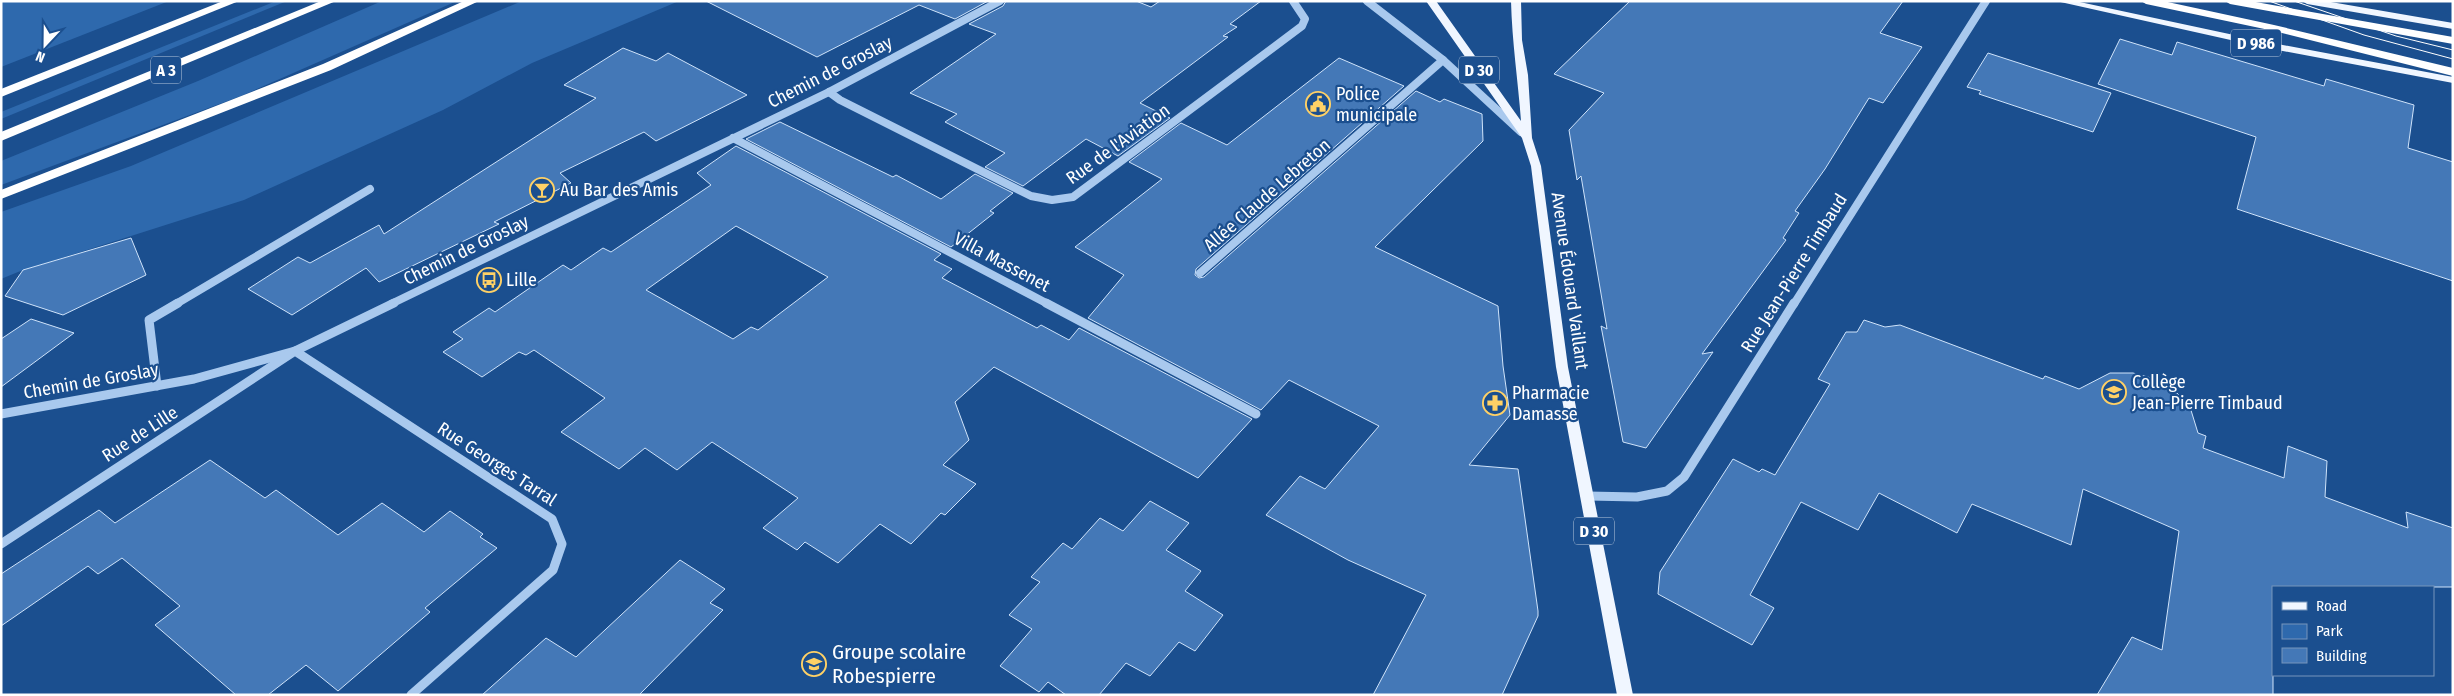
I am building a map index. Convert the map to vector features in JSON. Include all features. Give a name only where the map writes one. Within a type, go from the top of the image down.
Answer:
[{"type":"highway","name":"A 3","points":[[1,93],[234,1]]},
{"type":"highway","name":"A 3","points":[[1,137],[331,1]]},
{"type":"highway","points":[[1,195],[327,67],[474,1]]},
{"type":"highway","points":[[2146,1],[2274,28],[2453,72]]},
{"type":"highway","points":[[2230,1],[2453,41]]},
{"type":"main road","name":"Avenue Édouard Vaillant","points":[[1430,1],[1527,138]]},
{"type":"main road","name":"Avenue Édouard Vaillant","points":[[1516,1],[1517,40],[1523,75],[1527,138],[1536,166],[1562,367],[1625,695]]},
{"type":"main road","name":"D 986","points":[[2061,1],[2262,44],[2453,80]]},
{"type":"main road","points":[[2307,1],[2453,26]]},
{"type":"street","name":"Chemin de Groslay","points":[[1,414],[194,379],[296,351],[829,92],[1000,1]]},
{"type":"street","name":"Rue de l'Aviation","points":[[829,92],[840,100],[1031,196],[1052,200],[1073,197],[1302,26],[1305,19],[1303,13],[1293,1]]},
{"type":"street","points":[[1367,1],[1443,60],[1527,138]]},
{"type":"street","name":"Rue Jean-Pierre Timbaud","points":[[1588,496],[1636,497],[1667,490],[1684,477],[1986,1]]},
{"type":"street","name":"Allée Claude Lebreton","points":[[1200,273],[1443,60]]},
{"type":"street","name":"Villa Massenet","points":[[733,138],[1256,414]]},
{"type":"street","points":[[157,386],[149,320],[370,189]]},
{"type":"street","name":"Rue de Lille","points":[[1,544],[296,351]]},
{"type":"street","name":"Rue Georges Tarral","points":[[296,351],[552,519],[562,544],[553,570],[411,695]]},
{"type":"green space","points":[[1,1],[169,1],[1,67]]},
{"type":"green space","points":[[276,1],[287,1],[1,119],[1,112]]},
{"type":"green space","points":[[382,1],[457,1],[241,96],[1,185],[1,161],[198,81]]},
{"type":"green space","points":[[522,1],[679,1],[532,63],[443,110],[244,200],[1,279],[1,212],[131,166]]},
{"type":"building","points":[[706,1],[988,1],[955,19],[919,5],[817,57]]},
{"type":"building","points":[[1006,1],[1136,1],[1151,7],[1160,1],[1261,1],[1230,24],[1237,27],[1223,36],[1228,37],[1140,103],[1170,118],[1118,156],[1086,139],[1023,186],[985,167],[1005,153],[945,122],[957,114],[910,93],[996,34],[969,24],[1003,6]]},
{"type":"building","points":[[1630,1],[1903,1],[1880,33],[1922,47],[1883,103],[1869,98],[1825,169],[1795,211],[1799,213],[1783,238],[1786,240],[1702,354],[1713,352],[1646,448],[1623,442],[1601,326],[1607,329],[1581,176],[1577,180],[1569,130],[1604,93],[1554,74]]},
{"type":"building","points":[[2120,39],[2172,55],[2177,42],[2324,86],[2326,79],[2414,105],[2408,148],[2453,162],[2453,281],[2237,209],[2256,137],[2098,84]]},
{"type":"building","points":[[623,48],[656,61],[668,53],[747,95],[656,141],[644,132],[560,173],[571,183],[494,222],[499,224],[379,282],[366,268],[292,315],[248,289],[298,257],[310,263],[379,225],[384,234],[596,98],[564,85]]},
{"type":"building","points":[[1988,53],[2111,93],[2093,132],[1979,94],[1981,91],[1967,87]]},
{"type":"building","points":[[1339,58],[1404,86],[1196,269],[1195,275],[1199,278],[1204,277],[1416,91],[1440,102],[1444,99],[1482,114],[1483,141],[1375,247],[1498,306],[1503,366],[1510,415],[1469,465],[1518,469],[1538,611],[1538,616],[1502,695],[1373,695],[1426,595],[1348,560],[1266,515],[1300,476],[1325,489],[1379,426],[1289,380],[1261,410],[1088,318],[1124,275],[1075,247],[1162,179],[1129,162],[1181,123],[1227,145]]},
{"type":"building","points":[[780,122],[893,177],[896,175],[941,199],[975,174],[1013,193],[990,211],[994,213],[951,247],[746,139]]},
{"type":"building","points":[[736,146],[941,254],[934,260],[952,269],[942,278],[1037,328],[1041,325],[1069,340],[1079,328],[1252,419],[1198,478],[994,367],[955,402],[969,440],[943,465],[976,484],[945,515],[941,513],[911,544],[880,524],[838,563],[805,542],[797,550],[763,528],[798,498],[712,442],[677,470],[645,448],[619,469],[561,432],[605,398],[534,350],[526,355],[519,352],[482,377],[443,352],[463,339],[453,332],[489,308],[495,312],[563,265],[571,270],[603,248],[611,252],[711,185],[697,173]],"holes":[[[736,226],[828,277],[758,330],[751,327],[733,339],[646,290]]]},
{"type":"building","points":[[131,238],[146,275],[63,315],[5,296],[23,270]]},
{"type":"building","points":[[31,319],[74,333],[1,387],[1,339]]},
{"type":"building","points":[[1864,320],[1885,327],[1900,325],[2043,379],[2045,376],[2079,389],[2110,373],[2133,373],[2155,379],[2177,393],[2190,407],[2198,433],[2206,436],[2203,448],[2284,478],[2288,446],[2327,461],[2325,497],[2408,528],[2406,512],[2453,528],[2453,587],[2272,586],[2273,695],[2097,695],[2132,637],[2162,650],[2179,531],[2083,489],[2071,545],[1972,504],[1957,533],[1879,493],[1858,530],[1801,502],[1750,595],[1774,608],[1752,645],[1658,594],[1660,572],[1733,459],[1759,472],[1762,469],[1775,475],[1830,384],[1818,379],[1846,332],[1857,332]]},
{"type":"building","points":[[210,460],[265,498],[276,490],[338,535],[382,503],[424,532],[450,511],[483,534],[480,537],[497,548],[425,608],[430,612],[338,691],[306,665],[268,695],[236,695],[155,625],[180,606],[122,558],[98,574],[88,566],[1,626],[1,574],[99,510],[115,523]]},
{"type":"building","points":[[1150,501],[1189,523],[1166,550],[1201,571],[1185,591],[1223,615],[1195,651],[1179,642],[1150,676],[1126,663],[1099,695],[1066,695],[1048,682],[1039,692],[1000,666],[1032,629],[1009,615],[1040,582],[1031,577],[1063,543],[1072,549],[1100,518],[1123,531]]},
{"type":"building","points":[[680,560],[725,589],[710,603],[723,610],[639,695],[482,695],[546,638],[576,657]]},
{"type":"tram line","points":[[2269,1],[2364,35],[2453,59]]},
{"type":"tram line","points":[[2294,1],[2396,36],[2453,50]]},
{"type":"place","name":"Police municipale","points":[[1318,104]]},
{"type":"place","name":"Au Bar des Amis","points":[[542,190]]},
{"type":"place","name":"Lille","points":[[489,280]]},
{"type":"place","name":"Collège Jean-Pierre Timbaud","points":[[2114,392]]},
{"type":"place","name":"Pharmacie Damasse","points":[[1495,403]]},
{"type":"place","name":"Groupe scolaire Robespierre","points":[[814,664]]}]
